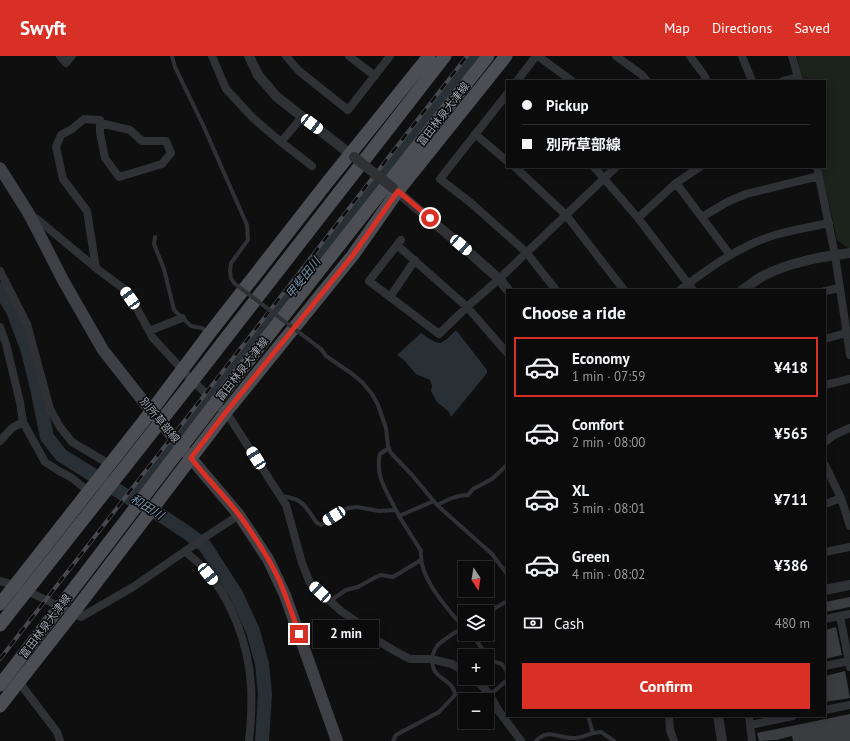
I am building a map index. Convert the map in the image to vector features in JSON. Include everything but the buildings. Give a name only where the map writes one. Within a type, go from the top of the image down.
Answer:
[{"type":"main road","points":[[0,604],[151,411],[190,378],[209,334],[429,56]]},
{"type":"main road","points":[[0,625],[190,378],[444,56]]},
{"type":"main road","name":"富田林泉大津線","points":[[0,684],[218,406],[488,56]]},
{"type":"main road","points":[[0,706],[144,521],[191,458],[218,406],[353,255],[396,189],[506,56]]},
{"type":"main road","name":"別所草部線","points":[[0,168],[29,214],[64,282],[103,350],[151,411],[240,515],[261,547],[279,581],[337,741]]},
{"type":"street","points":[[60,56],[66,63],[72,56]]},
{"type":"street","points":[[212,56],[226,89],[253,118],[312,166]]},
{"type":"street","points":[[249,56],[258,75],[277,97],[396,189],[499,279],[507,289]]},
{"type":"street","points":[[286,56],[299,71],[348,110],[390,56]]},
{"type":"street","points":[[349,56],[375,76]]},
{"type":"street","points":[[518,80],[537,56],[571,80]]},
{"type":"street","points":[[616,56],[647,80]]},
{"type":"street","points":[[690,56],[706,80]]},
{"type":"street","points":[[742,56],[752,80]]},
{"type":"street","points":[[792,56],[798,79]]},
{"type":"street","points":[[506,95],[440,179],[471,203],[526,252],[555,289]]},
{"type":"street","points":[[281,142],[302,117]]},
{"type":"street","points":[[96,268],[87,211],[63,179],[56,147],[61,135],[72,129],[84,119],[100,120],[100,123],[130,130],[142,141],[166,141],[171,153],[162,164],[119,177],[105,158],[100,133],[100,123]]},
{"type":"street","points":[[475,134],[506,160]]},
{"type":"street","points":[[516,168],[566,215],[623,289]]},
{"type":"street","points":[[595,168],[638,218],[690,287],[720,260],[745,247],[775,235],[829,223]]},
{"type":"street","points":[[506,352],[468,307],[415,260],[399,242],[369,281],[439,334],[468,307],[499,279],[615,168]]},
{"type":"street","points":[[638,218],[676,183],[698,168]]},
{"type":"street","points":[[817,168],[835,255],[850,355]]},
{"type":"street","points":[[702,217],[727,202],[746,194],[819,176]]},
{"type":"street","points":[[676,183],[730,255]]},
{"type":"street","points":[[29,214],[124,289],[153,338],[218,406],[286,505],[302,563],[310,583],[341,612],[360,624],[373,638],[393,650],[410,659],[431,659],[452,664],[458,668]]},
{"type":"street","points":[[744,289],[763,276],[781,269],[817,258],[850,253]]},
{"type":"street","points":[[390,297],[415,260]]},
{"type":"street","points":[[0,271],[27,324],[50,409],[60,427],[72,442],[108,466]]},
{"type":"street","points":[[826,291],[840,288]]},
{"type":"street","points":[[149,331],[182,318]]},
{"type":"street","points":[[0,327],[6,344],[20,402],[23,422],[46,462],[89,490]]},
{"type":"street","points":[[826,339],[846,333]]},
{"type":"street","points":[[826,385],[850,379]]},
{"type":"street","points":[[0,441],[12,428],[23,422]]},
{"type":"street","points":[[826,441],[834,435],[850,428]]},
{"type":"street","points":[[826,467],[841,498],[850,526]]},
{"type":"street","points":[[826,504],[841,498]]},
{"type":"street","points":[[0,581],[15,585],[81,617],[133,587],[240,515]]},
{"type":"street","points":[[826,552],[850,547]]},
{"type":"street","points":[[186,551],[202,566],[214,581],[228,604],[238,625],[244,646],[251,684],[252,707],[249,741]]},
{"type":"street","points":[[826,590],[850,585]]},
{"type":"street","points":[[826,619],[850,614]]},
{"type":"street","points":[[826,666],[849,664],[840,616]]},
{"type":"street","points":[[19,682],[57,732],[60,741]]},
{"type":"street","points":[[481,685],[488,693]]},
{"type":"street","points":[[494,702],[521,741]]},
{"type":"street","points":[[826,710],[850,705]]},
{"type":"street","points":[[669,717],[670,730],[674,741]]},
{"type":"street","points":[[718,717],[722,741]]},
{"type":"street","points":[[752,741],[749,720],[782,717]]},
{"type":"lane","points":[[172,56],[175,67],[203,125],[247,225],[248,240],[231,263],[231,278],[234,283],[321,349],[326,356],[362,382],[372,394],[378,405],[386,428],[391,453],[434,501],[492,554],[506,573]]},
{"type":"lane","points":[[155,237],[154,244],[164,268],[174,310],[191,326],[202,328],[209,334]]},
{"type":"lane","points":[[389,448],[380,454],[378,462],[379,474],[382,483],[399,516],[421,550],[423,569],[434,590],[458,620]]},
{"type":"lane","points":[[438,505],[461,495],[468,495],[472,489],[492,479],[506,466]]},
{"type":"lane","points":[[280,496],[294,498],[301,501],[321,525],[348,508],[357,507],[378,511],[396,510]]},
{"type":"lane","points":[[399,516],[434,501]]},
{"type":"lane","points":[[330,601],[346,590],[358,587],[374,578],[382,576],[393,577],[421,560]]},
{"type":"lane","points":[[494,609],[506,602]]},
{"type":"lane","points":[[393,741],[396,735],[438,712],[456,695],[455,689],[436,674],[431,659],[437,646],[458,631]]},
{"type":"lane","points":[[494,661],[502,664],[506,670]]},
{"type":"lane","points":[[492,693],[506,681]]},
{"type":"lane","points":[[588,717],[593,733]]},
{"type":"lane","points":[[536,741],[541,736],[547,734],[574,738],[601,732],[614,741]]},
{"type":"shaded area","points":[[797,56],[850,56],[850,248],[837,240],[821,168],[826,168],[826,80],[803,80]]},
{"type":"shaded area","points":[[456,330],[487,370],[487,373],[451,417],[449,412],[437,402],[431,391],[432,386],[430,380],[416,374],[404,360],[397,355],[421,333],[439,343]]},
{"type":"waterway","name":"甲斐田川","points":[[131,499],[476,56]]},
{"type":"waterway","name":"和田川","points":[[0,289],[13,311],[27,348],[47,437],[61,455],[131,499],[162,516],[205,546],[236,594],[253,631],[262,664],[265,694],[262,741]]},
{"type":"railway","points":[[0,659],[467,56]]},
{"type":"route","points":[[299,634],[279,581],[261,547],[240,515],[191,458],[226,412],[353,255],[398,191],[430,218]]}]
